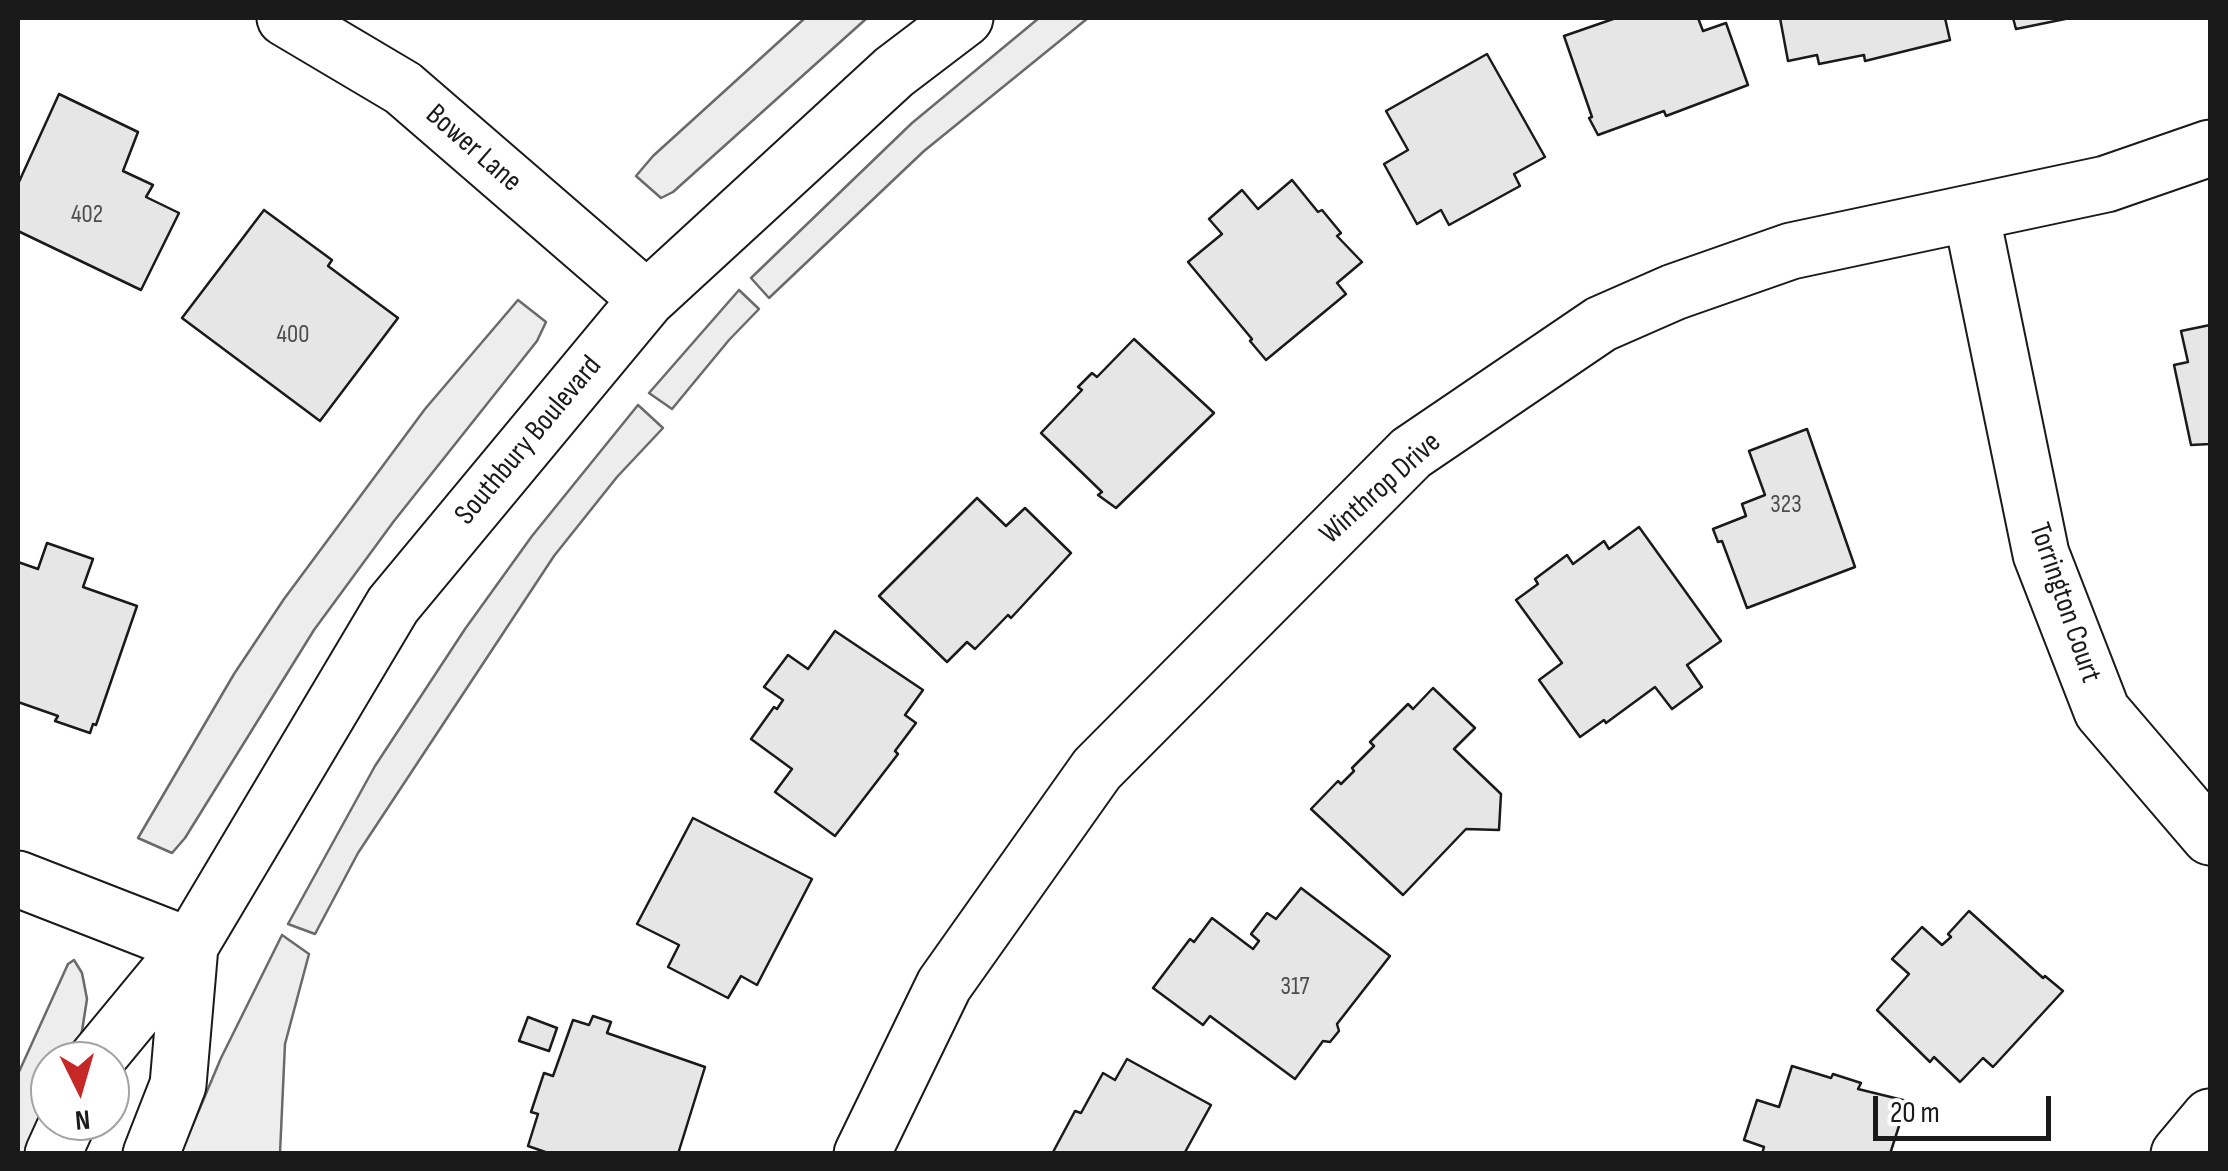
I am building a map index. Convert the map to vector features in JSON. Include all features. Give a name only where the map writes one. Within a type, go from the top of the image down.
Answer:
[{"type":"street","name":"Bower Lane","points":[[285,18],[403,88],[647,300]]},
{"type":"street","name":"Southbury Boulevard","points":[[112,1041],[190,946],[393,604],[647,300],[894,72],[965,18]]},
{"type":"street","name":"Winthrop Drive","points":[[862,1154],[944,985],[1097,769],[1411,453],[1601,324],[1674,292],[1791,251],[2106,184],[2210,148]]},
{"type":"street","name":"Torrington Court","points":[[1972,213],[2041,554],[2102,711],[2210,837]]},
{"type":"street","points":[[18,879],[190,946]]},
{"type":"street","name":"Southbury Boulevard","points":[[151,1154],[178,1085],[190,946]]},
{"type":"street","points":[[2179,1154],[2210,1117]]},
{"type":"shaded area","points":[[805,18],[867,18],[673,192],[661,198],[636,176],[653,156]]},
{"type":"shaded area","points":[[1039,18],[1088,18],[924,151],[769,298],[751,278],[912,123]]},
{"type":"shaded area","points":[[739,290],[759,309],[672,409],[649,393]]},
{"type":"shaded area","points":[[518,300],[546,322],[537,341],[394,521],[314,630],[185,838],[172,853],[138,838],[234,674],[284,599],[425,409]]},
{"type":"shaded area","points":[[638,405],[663,428],[617,477],[554,556],[358,853],[315,934],[288,924],[375,766],[465,629],[532,536]]},
{"type":"shaded area","points":[[282,935],[309,954],[285,1044],[280,1153],[181,1153],[221,1058]]},
{"type":"shaded area","points":[[74,960],[82,973],[87,999],[78,1041],[33,1041],[68,964]]},
{"type":"shaded area","points":[[30,1048],[30,1141],[34,1141],[29,1153],[18,1154],[18,1074]]},
{"type":"building","points":[[1616,18],[1698,18],[1703,31],[1726,23],[1748,85],[1666,116],[1664,111],[1598,135],[1564,36]]},
{"type":"building","points":[[1780,18],[1945,18],[1950,40],[1865,61],[1864,55],[1819,64],[1817,55],[1788,61]]},
{"type":"building","points":[[2013,18],[2070,18],[2016,29]]},
{"type":"building","points":[[1487,54],[1545,157],[1514,174],[1520,186],[1449,225],[1441,210],[1417,224],[1384,164],[1408,150],[1386,111]]},
{"type":"building","points":[[59,94],[138,132],[123,171],[153,185],[146,197],[179,213],[141,290],[18,231],[18,184]]},
{"type":"building","points":[[1292,180],[1318,212],[1322,210],[1341,233],[1337,236],[1362,262],[1337,283],[1346,294],[1266,360],[1188,262],[1222,234],[1209,219],[1242,190],[1258,209]]},
{"type":"building","points":[[264,210],[332,260],[328,266],[398,318],[320,421],[182,318]]},
{"type":"building","points":[[2210,325],[2210,444],[2191,445],[2174,365],[2188,362],[2181,331]]},
{"type":"building","points":[[1134,339],[1214,413],[1116,508],[1098,495],[1102,492],[1041,433],[1082,390],[1078,387],[1092,373],[1097,377]]},
{"type":"building","points":[[1807,429],[1855,567],[1747,608],[1722,541],[1718,542],[1713,529],[1746,516],[1742,504],[1765,495],[1749,451]]},
{"type":"building","points":[[977,498],[1006,526],[1025,508],[1071,553],[1011,618],[1008,615],[975,649],[967,642],[947,662],[879,596]]},
{"type":"building","points":[[1639,527],[1721,641],[1687,665],[1702,687],[1672,709],[1655,687],[1580,737],[1539,680],[1562,663],[1516,600],[1538,584],[1535,579],[1567,555],[1573,564],[1604,541],[1609,549]]},
{"type":"building","points":[[47,543],[93,559],[83,587],[137,606],[90,733],[18,702],[18,562],[38,569]]},
{"type":"building","points":[[835,631],[923,690],[905,715],[916,723],[895,751],[898,754],[835,836],[775,792],[792,769],[751,739],[783,700],[764,687],[788,655],[808,669]]},
{"type":"building","points":[[1433,688],[1475,728],[1454,749],[1501,794],[1499,830],[1466,829],[1403,895],[1311,809],[1338,781],[1341,784],[1354,771],[1352,768],[1374,746],[1370,742],[1408,704],[1413,709]]},
{"type":"building","points":[[693,818],[812,879],[757,985],[741,976],[728,998],[668,967],[679,945],[637,924]]},
{"type":"building","points":[[1301,888],[1390,956],[1337,1024],[1339,1031],[1330,1042],[1323,1041],[1295,1079],[1210,1016],[1203,1025],[1153,988],[1190,939],[1194,942],[1212,918],[1253,949],[1259,941],[1251,934],[1267,913],[1276,919]]},
{"type":"building","points":[[1969,911],[2043,978],[2063,991],[1993,1067],[1983,1058],[1960,1082],[1934,1057],[1930,1062],[1877,1010],[1909,974],[1892,959],[1922,927],[1942,945]]},
{"type":"building","points":[[593,1016],[611,1022],[607,1033],[705,1067],[678,1154],[551,1154],[528,1146],[538,1114],[531,1112],[544,1073],[553,1076],[573,1020],[589,1025]]},
{"type":"building","points":[[528,1017],[557,1028],[549,1051],[519,1041]]},
{"type":"building","points":[[1127,1059],[1211,1105],[1184,1154],[1052,1154],[1075,1111],[1081,1113],[1103,1073],[1115,1080]]},
{"type":"building","points":[[1792,1066],[1831,1078],[1833,1074],[1861,1083],[1858,1089],[1907,1101],[1890,1154],[1762,1154],[1764,1147],[1744,1140],[1757,1100],[1779,1107]]}]
